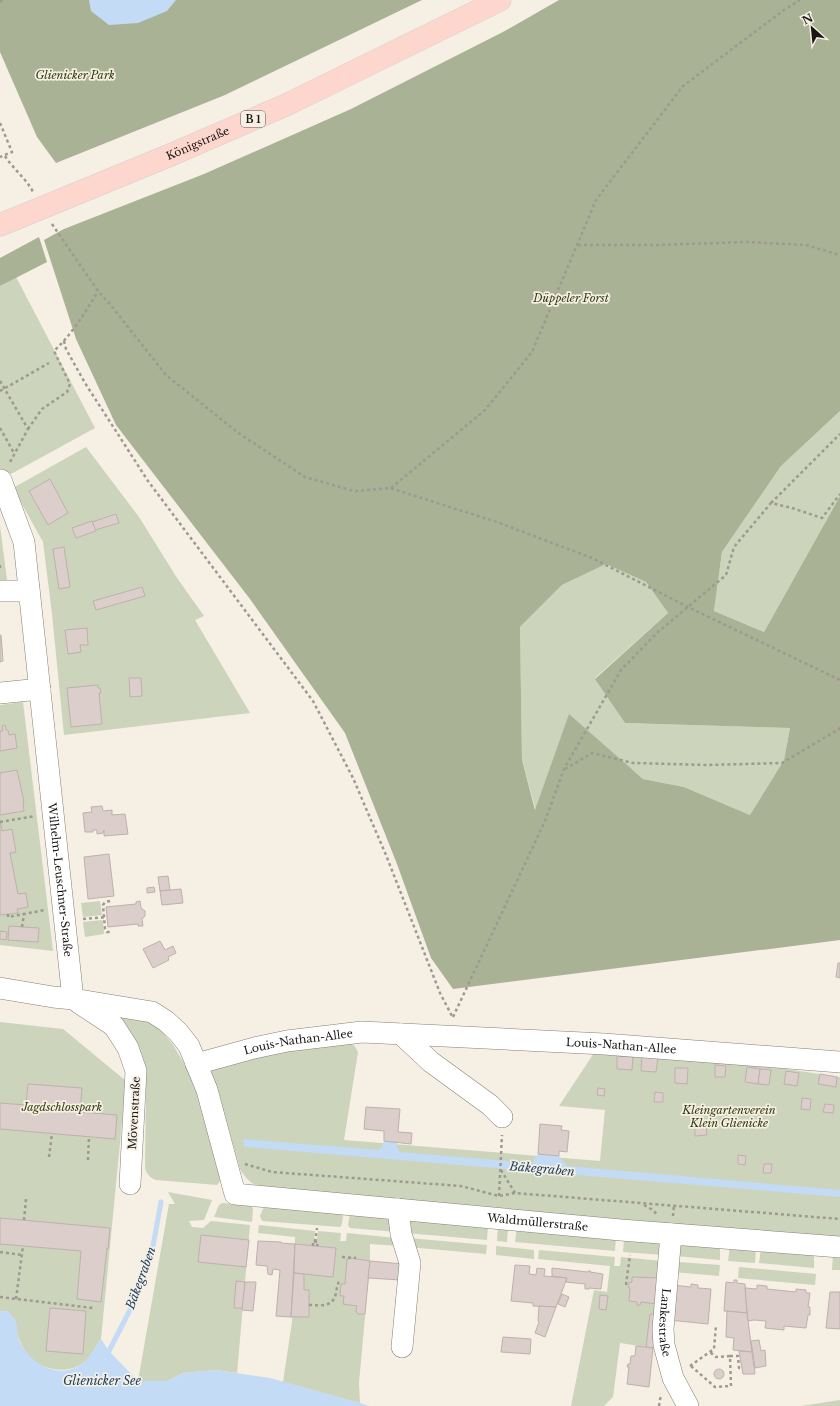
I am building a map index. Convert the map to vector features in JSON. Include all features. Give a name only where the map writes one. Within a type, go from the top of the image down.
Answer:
[{"type":"main road","name":"Königstraße","points":[[0,225],[168,156],[286,105],[500,0]]},
{"type":"street","name":"Wilhelm-Leuschner-Straße","points":[[1,480],[24,542],[40,689],[57,915],[73,999]]},
{"type":"street","points":[[0,591],[29,590]]},
{"type":"street","points":[[0,693],[40,689]]},
{"type":"street","name":"Mövenstraße","points":[[0,988],[73,999],[114,1026],[128,1048],[136,1071],[130,1184]]},
{"type":"street","points":[[73,999],[152,1012],[166,1021],[178,1032],[189,1046],[207,1090],[225,1158]]},
{"type":"street","name":"Louis-Nathan-Allee","points":[[196,1064],[254,1048],[313,1037],[362,1032],[604,1044],[840,1062]]},
{"type":"street","points":[[401,1034],[431,1062],[490,1105],[502,1117]]},
{"type":"street","name":"Waldmüllerstraße","points":[[225,1158],[235,1194],[499,1219],[840,1247]]},
{"type":"street","points":[[398,1209],[401,1234],[410,1263],[402,1347]]},
{"type":"street","name":"Lankestraße","points":[[672,1234],[663,1329],[664,1345],[673,1378],[688,1406]]},
{"type":"path","points":[[390,488],[485,410],[532,352],[596,200],[683,86],[784,10],[800,0]]},
{"type":"path","points":[[0,124],[12,152],[0,157]]},
{"type":"path","points":[[5,156],[9,163],[29,183],[42,208]]},
{"type":"path","points":[[59,235],[98,291],[166,375],[237,432],[305,477],[354,491],[390,488],[497,522],[592,558],[688,607],[840,680]]},
{"type":"path","points":[[578,245],[657,245],[746,242],[806,245],[840,255]]},
{"type":"path","points":[[0,428],[14,453],[42,409],[67,392],[70,384],[54,351],[64,341],[98,291]]},
{"type":"path","points":[[64,341],[66,349],[85,383],[148,481],[292,672],[316,708],[353,778],[386,855],[440,993],[453,1017]]},
{"type":"path","points":[[0,391],[49,363]]},
{"type":"path","points":[[0,381],[28,429]]},
{"type":"path","points":[[443,1036],[545,821],[564,769],[621,670],[658,632],[726,575],[734,546],[771,503],[840,434]]},
{"type":"path","points":[[771,503],[822,518],[840,494]]},
{"type":"path","points":[[0,565],[0,571]]},
{"type":"path","points":[[564,769],[592,753],[633,762],[707,765],[782,763],[840,727]]},
{"type":"path","points":[[0,822],[37,816]]},
{"type":"path","points":[[110,901],[104,902],[103,904],[106,917],[105,929],[111,932]]},
{"type":"path","points":[[8,914],[8,917],[24,914],[106,917]]},
{"type":"path","points":[[22,927],[24,914]]},
{"type":"path","points":[[499,1219],[502,1117]]},
{"type":"path","points":[[49,1157],[52,1134]]},
{"type":"path","points":[[88,1160],[89,1137]]},
{"type":"path","points":[[225,1158],[272,1172],[461,1186],[500,1196],[515,1193],[840,1219]]},
{"type":"path","points":[[501,1169],[515,1193]]},
{"type":"path","points":[[24,1220],[26,1199]]},
{"type":"path","points":[[313,1246],[317,1228]]},
{"type":"path","points":[[315,1242],[318,1242],[317,1246]]},
{"type":"path","points":[[16,1299],[23,1246]]},
{"type":"path","points":[[0,1252],[22,1255]]},
{"type":"path","points":[[626,1285],[630,1255]]},
{"type":"path","points":[[342,1257],[356,1258]]},
{"type":"path","points":[[309,1305],[325,1306],[330,1304],[335,1297],[338,1282],[340,1280]]},
{"type":"path","points":[[0,1297],[93,1308]]},
{"type":"path","points":[[686,1369],[714,1349],[716,1325]]},
{"type":"path","points":[[710,1352],[716,1357],[738,1356],[739,1368],[742,1368]]},
{"type":"path","points":[[691,1366],[715,1387],[731,1386],[730,1356]]},
{"type":"green space","name":"Glienicker Park","points":[[0,0],[422,0],[225,95],[56,163],[37,137],[0,52]]},
{"type":"green space","name":"Düppeler Forst","points":[[559,0],[840,0],[840,411],[781,466],[722,552],[714,611],[764,632],[840,496],[840,940],[453,989],[431,958],[397,864],[345,733],[250,599],[116,425],[76,339],[44,240],[64,229],[204,174],[351,109],[503,32]],"holes":[[[606,564],[646,582],[668,613],[595,679],[625,723],[790,728],[784,760],[750,815],[684,787],[643,779],[569,714],[535,810],[522,760],[520,627],[562,585]]]},
{"type":"green space","points":[[39,237],[47,262],[0,286],[0,258]]},
{"type":"green space","points":[[16,277],[95,428],[0,480],[0,286]]},
{"type":"green space","points":[[840,411],[840,496],[764,632],[714,611],[722,552],[781,466]]},
{"type":"green space","points":[[86,447],[139,517],[177,578],[204,616],[195,620],[250,713],[64,735],[43,542],[13,488]]},
{"type":"green space","points":[[0,526],[8,587],[0,587]]},
{"type":"green space","points":[[606,564],[646,582],[668,613],[595,678],[625,723],[790,728],[784,760],[750,815],[684,787],[643,779],[569,715],[536,811],[522,760],[520,627],[562,585]]},
{"type":"green space","points":[[23,702],[53,951],[0,945],[0,705]]},
{"type":"green space","points":[[100,901],[102,915],[83,917],[81,903]]},
{"type":"green space","points":[[102,920],[104,934],[85,937],[83,922]]},
{"type":"green space","points":[[122,1017],[155,1022],[173,1045],[188,1070],[198,1091],[221,1175],[220,1181],[217,1185],[156,1180],[150,1177],[147,1172],[145,1168],[146,1087],[138,1052],[119,1020]]},
{"type":"green space","name":"Jagdschlosspark","points":[[0,1022],[63,1029],[126,1081],[101,1339],[86,1361],[77,1367],[70,1369],[62,1370],[47,1368],[34,1361],[22,1346],[9,1312],[0,1311]]},
{"type":"green space","name":"Kleingartenverein Klein Glienicke","points":[[341,1041],[354,1045],[358,1052],[344,1140],[600,1161],[605,1110],[559,1106],[594,1053],[738,1062],[840,1077],[840,1237],[748,1231],[275,1190],[254,1184],[247,1179],[240,1169],[219,1094],[209,1067]]},
{"type":"green space","points":[[168,1192],[212,1200],[204,1220],[189,1221],[192,1227],[203,1228],[211,1221],[250,1225],[237,1373],[216,1370],[183,1373],[168,1381],[138,1381],[169,1204],[175,1204]]},
{"type":"green space","points":[[222,1203],[250,1205],[253,1209],[252,1222],[214,1217],[219,1205]]},
{"type":"green space","points":[[265,1207],[341,1213],[343,1215],[342,1224],[340,1227],[262,1221],[260,1216]]},
{"type":"green space","points":[[350,1213],[392,1217],[397,1232],[350,1228],[348,1225]]},
{"type":"green space","points":[[405,1220],[488,1225],[487,1240],[406,1233]]},
{"type":"green space","points":[[259,1225],[315,1231],[314,1238],[317,1239],[318,1231],[341,1233],[340,1241],[346,1241],[347,1233],[396,1238],[400,1246],[370,1244],[370,1261],[359,1383],[360,1403],[283,1382],[292,1322],[295,1237],[258,1233]]},
{"type":"green space","points":[[498,1226],[508,1227],[507,1242],[497,1241]]},
{"type":"green space","points":[[517,1227],[616,1236],[615,1251],[515,1242]]},
{"type":"green space","points":[[409,1238],[487,1245],[486,1254],[408,1247]]},
{"type":"green space","points":[[660,1239],[663,1255],[623,1252],[624,1240]]},
{"type":"green space","points":[[680,1244],[720,1248],[720,1260],[676,1256]]},
{"type":"green space","points":[[730,1245],[756,1247],[755,1263],[728,1261]]},
{"type":"green space","points":[[496,1246],[534,1250],[534,1259],[496,1255]]},
{"type":"green space","points":[[761,1248],[814,1252],[814,1268],[759,1263]]},
{"type":"green space","points":[[539,1250],[615,1257],[614,1266],[620,1266],[621,1257],[662,1261],[653,1348],[620,1343],[613,1397],[604,1406],[571,1406],[594,1290],[607,1292],[610,1266],[538,1259]]},
{"type":"green space","points":[[833,1254],[840,1255],[840,1270],[832,1270]]},
{"type":"green space","points":[[678,1262],[720,1265],[719,1276],[673,1272]]},
{"type":"green space","points":[[739,1267],[816,1274],[815,1285],[738,1278]]},
{"type":"green space","points":[[840,1400],[840,1406],[801,1406]]},
{"type":"water","points":[[89,0],[176,0],[167,11],[138,23],[109,25],[91,11]]},
{"type":"water","name":"Bäkegraben","points":[[243,1139],[379,1150],[384,1141],[397,1142],[397,1147],[400,1152],[532,1163],[538,1154],[559,1156],[567,1166],[840,1190],[840,1197],[244,1147]]},
{"type":"water","name":"Glienicker See","points":[[0,1311],[9,1312],[15,1319],[17,1323],[19,1340],[30,1356],[45,1367],[54,1370],[63,1371],[73,1369],[82,1364],[101,1339],[109,1351],[138,1381],[168,1381],[183,1373],[216,1370],[270,1378],[369,1406],[0,1406]]},
{"type":"building","points":[[50,479],[68,513],[48,525],[29,491]]},
{"type":"building","points":[[116,514],[119,523],[95,530],[92,522]]},
{"type":"building","points":[[92,521],[96,531],[76,538],[72,528]]},
{"type":"building","points":[[64,547],[70,587],[59,589],[53,549]]},
{"type":"building","points":[[142,587],[145,596],[96,610],[93,601]]},
{"type":"building","points":[[87,628],[88,645],[80,645],[81,652],[68,654],[65,630]]},
{"type":"building","points":[[0,635],[3,661],[0,662]]},
{"type":"building","points":[[129,678],[141,678],[142,696],[130,697]]},
{"type":"building","points":[[98,685],[101,693],[99,693],[102,724],[71,727],[67,688]]},
{"type":"building","points":[[5,725],[9,735],[15,734],[17,748],[0,751],[0,731],[3,731],[2,726]]},
{"type":"building","points":[[17,770],[24,802],[24,811],[0,815],[0,773]]},
{"type":"building","points":[[102,806],[103,811],[112,810],[112,815],[125,814],[128,834],[104,836],[104,830],[103,833],[97,834],[97,830],[93,830],[93,832],[85,832],[83,813],[92,812],[91,807]]},
{"type":"building","points":[[0,820],[2,831],[12,829],[16,852],[10,853],[18,894],[26,893],[28,907],[17,909],[18,913],[0,915]]},
{"type":"building","points":[[109,854],[114,896],[88,899],[84,857]]},
{"type":"building","points":[[168,876],[170,890],[160,891],[158,877]]},
{"type":"building","points":[[154,887],[155,892],[147,893],[147,888]]},
{"type":"building","points":[[181,889],[183,903],[162,905],[160,891]]},
{"type":"building","points":[[140,901],[141,908],[145,911],[145,916],[142,919],[143,926],[138,926],[138,924],[108,927],[106,907],[136,904],[136,902]]},
{"type":"building","points":[[9,926],[39,928],[38,942],[8,940]]},
{"type":"building","points":[[0,931],[7,932],[6,940],[0,939]]},
{"type":"building","points":[[160,941],[165,950],[173,946],[176,953],[168,957],[169,960],[153,968],[143,949]]},
{"type":"building","points":[[838,963],[840,963],[840,978],[836,977]]},
{"type":"building","points":[[617,1056],[633,1057],[632,1070],[617,1069]]},
{"type":"building","points":[[642,1056],[658,1057],[656,1072],[641,1071]]},
{"type":"building","points":[[715,1065],[726,1066],[725,1077],[715,1077]]},
{"type":"building","points":[[747,1067],[760,1069],[758,1084],[745,1082]]},
{"type":"building","points":[[675,1068],[688,1068],[687,1084],[675,1083]]},
{"type":"building","points":[[760,1069],[771,1070],[769,1085],[758,1084]]},
{"type":"building","points":[[786,1071],[799,1073],[797,1086],[784,1084]]},
{"type":"building","points":[[820,1074],[837,1077],[836,1087],[818,1084]]},
{"type":"building","points":[[28,1084],[82,1088],[80,1112],[117,1115],[115,1139],[0,1129],[0,1103],[26,1105]]},
{"type":"building","points":[[598,1088],[605,1089],[604,1096],[597,1095]]},
{"type":"building","points":[[655,1092],[663,1093],[663,1102],[654,1102]]},
{"type":"building","points":[[802,1098],[811,1099],[810,1110],[801,1109]]},
{"type":"building","points":[[825,1104],[834,1105],[833,1113],[823,1112]]},
{"type":"building","points":[[366,1107],[400,1109],[398,1132],[412,1133],[411,1144],[384,1141],[384,1131],[364,1129]]},
{"type":"building","points":[[540,1124],[562,1126],[561,1130],[569,1131],[567,1152],[559,1151],[559,1156],[538,1154]]},
{"type":"building","points":[[695,1124],[706,1124],[707,1135],[695,1136]]},
{"type":"building","points":[[738,1155],[746,1156],[745,1165],[738,1164]]},
{"type":"building","points":[[764,1164],[772,1164],[771,1173],[763,1173]]},
{"type":"building","points":[[0,1218],[110,1228],[101,1302],[77,1299],[81,1251],[0,1244]]},
{"type":"building","points":[[201,1235],[249,1240],[246,1267],[198,1262]]},
{"type":"building","points":[[258,1241],[295,1244],[291,1317],[276,1316],[280,1270],[273,1269],[272,1275],[268,1274],[267,1266],[256,1265]]},
{"type":"building","points":[[295,1244],[336,1248],[333,1277],[294,1273]]},
{"type":"building","points":[[350,1258],[370,1261],[365,1314],[358,1314],[356,1311],[357,1306],[343,1304],[344,1296],[340,1296],[341,1284],[345,1284],[347,1259]]},
{"type":"building","points":[[370,1261],[403,1264],[401,1280],[368,1278]]},
{"type":"building","points":[[515,1265],[530,1266],[529,1274],[536,1275],[537,1268],[545,1269],[544,1276],[567,1278],[556,1307],[533,1306],[533,1303],[511,1301]]},
{"type":"building","points":[[552,1268],[588,1272],[591,1271],[590,1272],[603,1274],[601,1289],[585,1289],[585,1284],[566,1282],[567,1278],[552,1276]]},
{"type":"building","points":[[294,1273],[304,1274],[304,1290],[309,1290],[309,1317],[291,1317]]},
{"type":"building","points":[[632,1277],[660,1278],[658,1304],[641,1302],[640,1305],[637,1305],[637,1302],[629,1301],[630,1288],[628,1287],[629,1283],[632,1282]]},
{"type":"building","points":[[734,1280],[737,1280],[737,1283],[745,1284],[747,1313],[724,1311],[726,1282],[734,1283]]},
{"type":"building","points":[[236,1281],[245,1282],[243,1308],[234,1308]]},
{"type":"building","points":[[245,1282],[256,1282],[253,1311],[242,1310]]},
{"type":"building","points":[[691,1284],[698,1285],[698,1288],[711,1289],[708,1324],[669,1320],[672,1285],[691,1287]]},
{"type":"building","points":[[757,1285],[767,1286],[767,1289],[796,1292],[796,1289],[806,1290],[806,1293],[810,1293],[808,1307],[810,1307],[810,1315],[808,1315],[806,1328],[784,1326],[784,1330],[765,1328],[766,1321],[748,1321],[745,1288],[757,1289]]},
{"type":"building","points":[[830,1292],[840,1292],[840,1329],[826,1328]]},
{"type":"building","points":[[562,1294],[569,1297],[565,1307],[558,1304]]},
{"type":"building","points":[[600,1295],[608,1296],[606,1310],[599,1309]]},
{"type":"building","points":[[539,1306],[556,1307],[545,1337],[535,1333],[539,1322]]},
{"type":"building","points":[[50,1308],[86,1311],[83,1354],[46,1351]]},
{"type":"building","points":[[727,1311],[747,1313],[752,1352],[733,1350],[734,1338],[726,1337]]},
{"type":"building","points":[[650,1314],[657,1315],[653,1348],[646,1347]]},
{"type":"building","points":[[503,1337],[531,1339],[530,1354],[501,1352]]},
{"type":"building","points":[[759,1340],[761,1351],[765,1350],[766,1366],[755,1368],[751,1341]]},
{"type":"building","points":[[636,1346],[653,1348],[649,1387],[627,1384],[629,1367],[627,1367],[628,1364],[630,1364],[631,1356],[635,1356]]},
{"type":"building","points":[[739,1351],[752,1352],[755,1374],[743,1374]]},
{"type":"building","points":[[719,1369],[724,1374],[719,1379],[714,1374]]},
{"type":"waterway","name":"Bäkegraben","points":[[109,1351],[131,1308],[153,1246],[161,1202]]}]
